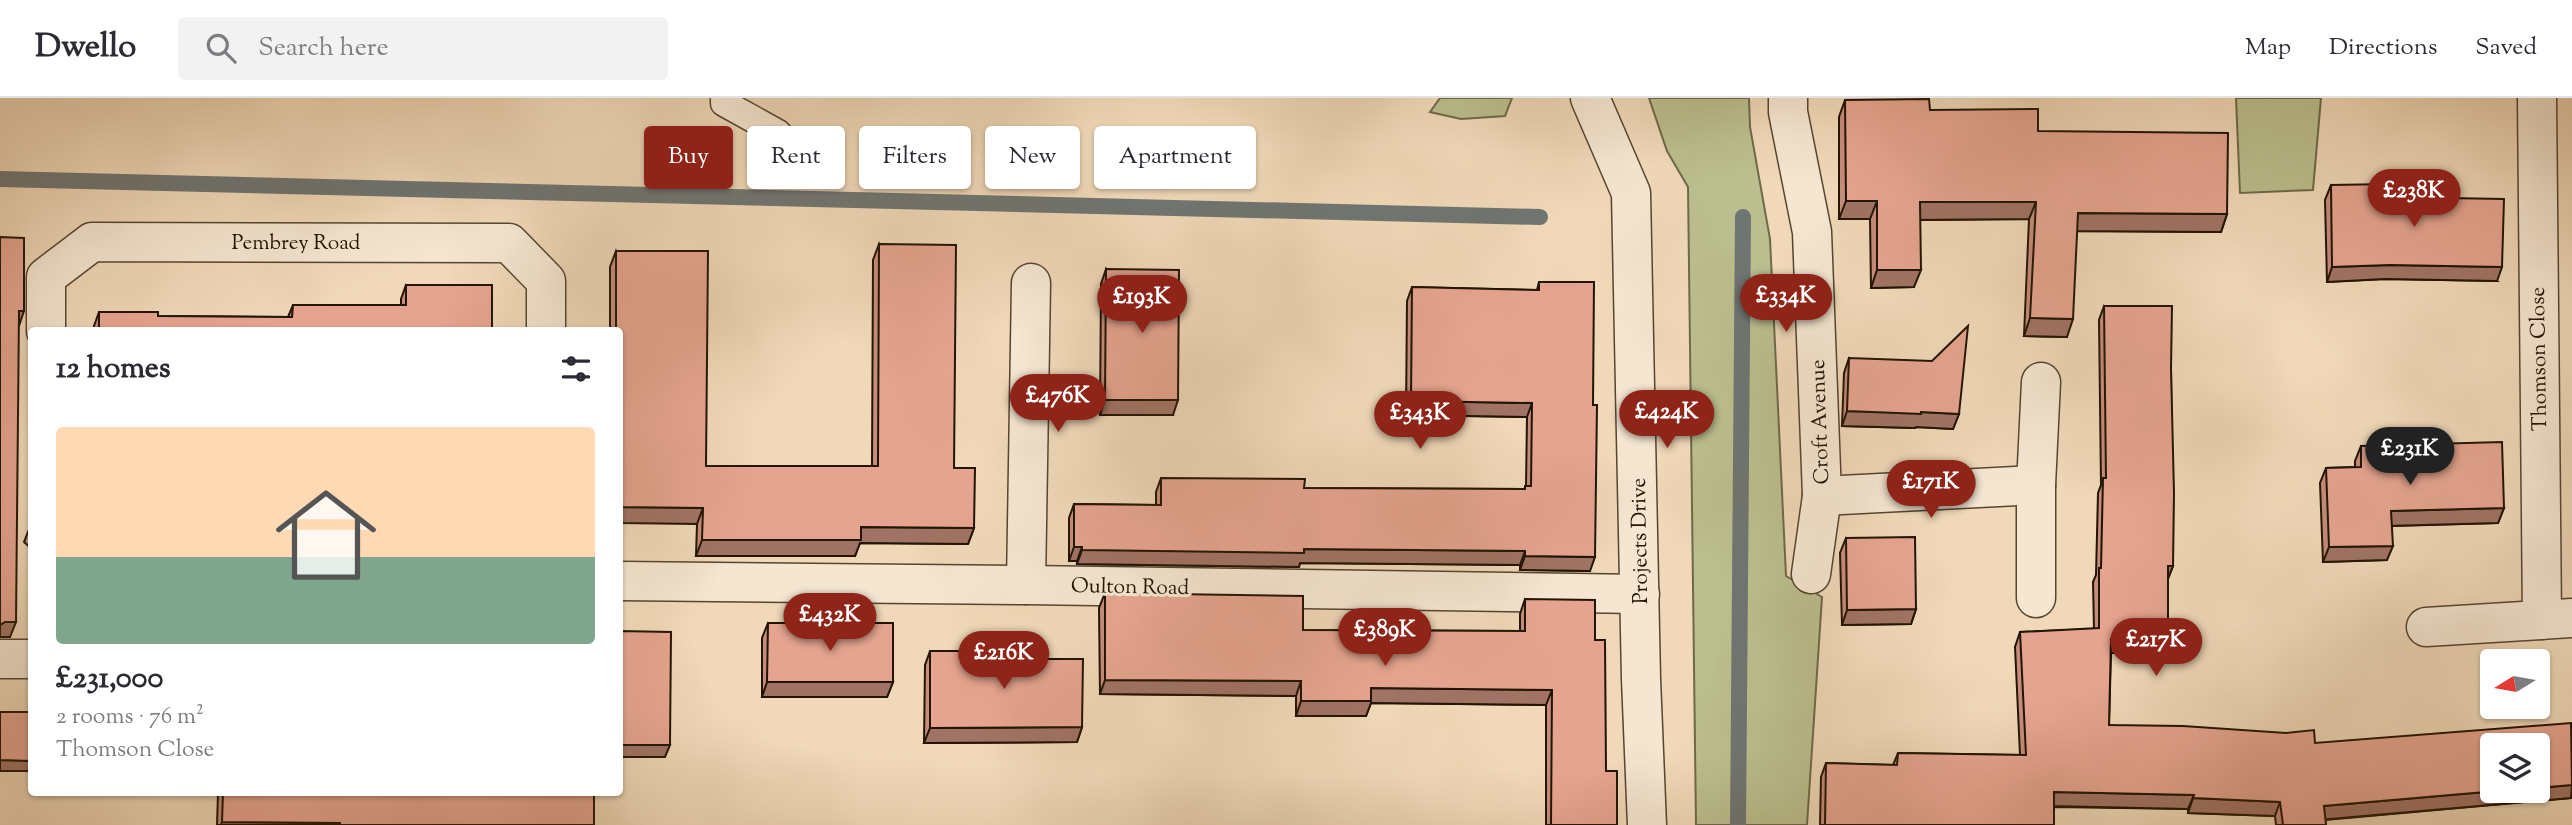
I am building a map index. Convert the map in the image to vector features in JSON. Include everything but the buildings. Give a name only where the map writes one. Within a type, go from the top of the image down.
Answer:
[{"type":"street","name":"Projects Drive","points":[[1590,98],[1631,193],[1647,825]]},
{"type":"street","name":"Croft Avenue","points":[[1788,98],[1788,112],[1812,232],[1822,496],[1811,575]]},
{"type":"street","name":"Thomson Close","points":[[2426,627],[2557,619],[2537,98]]},
{"type":"street","name":"Pembrey Road","points":[[46,327],[46,277],[92,242],[509,243],[546,281],[546,327]]},
{"type":"street","points":[[1026,584],[1031,283]]},
{"type":"street","points":[[2036,598],[2036,485],[2041,382]]},
{"type":"street","name":"Croft Avenue","points":[[1822,496],[2036,485]]},
{"type":"street","name":"Oulton Road","points":[[623,581],[1026,584],[1640,594]]},
{"type":"street","points":[[0,659],[28,659]]},
{"type":"lane","points":[[724,98],[724,103],[765,126]]},
{"type":"green space","points":[[1440,98],[1512,98],[1505,116],[1461,119],[1430,112]]},
{"type":"green space","points":[[1649,98],[1749,98],[1750,127],[1770,239],[1786,576],[1822,597],[1807,825],[1696,825],[1688,187],[1667,151]]},
{"type":"green space","points":[[2236,98],[2321,98],[2313,190],[2240,193]]},
{"type":"waterway","points":[[0,179],[1540,217]]},
{"type":"waterway","points":[[1738,825],[1743,217]]}]
